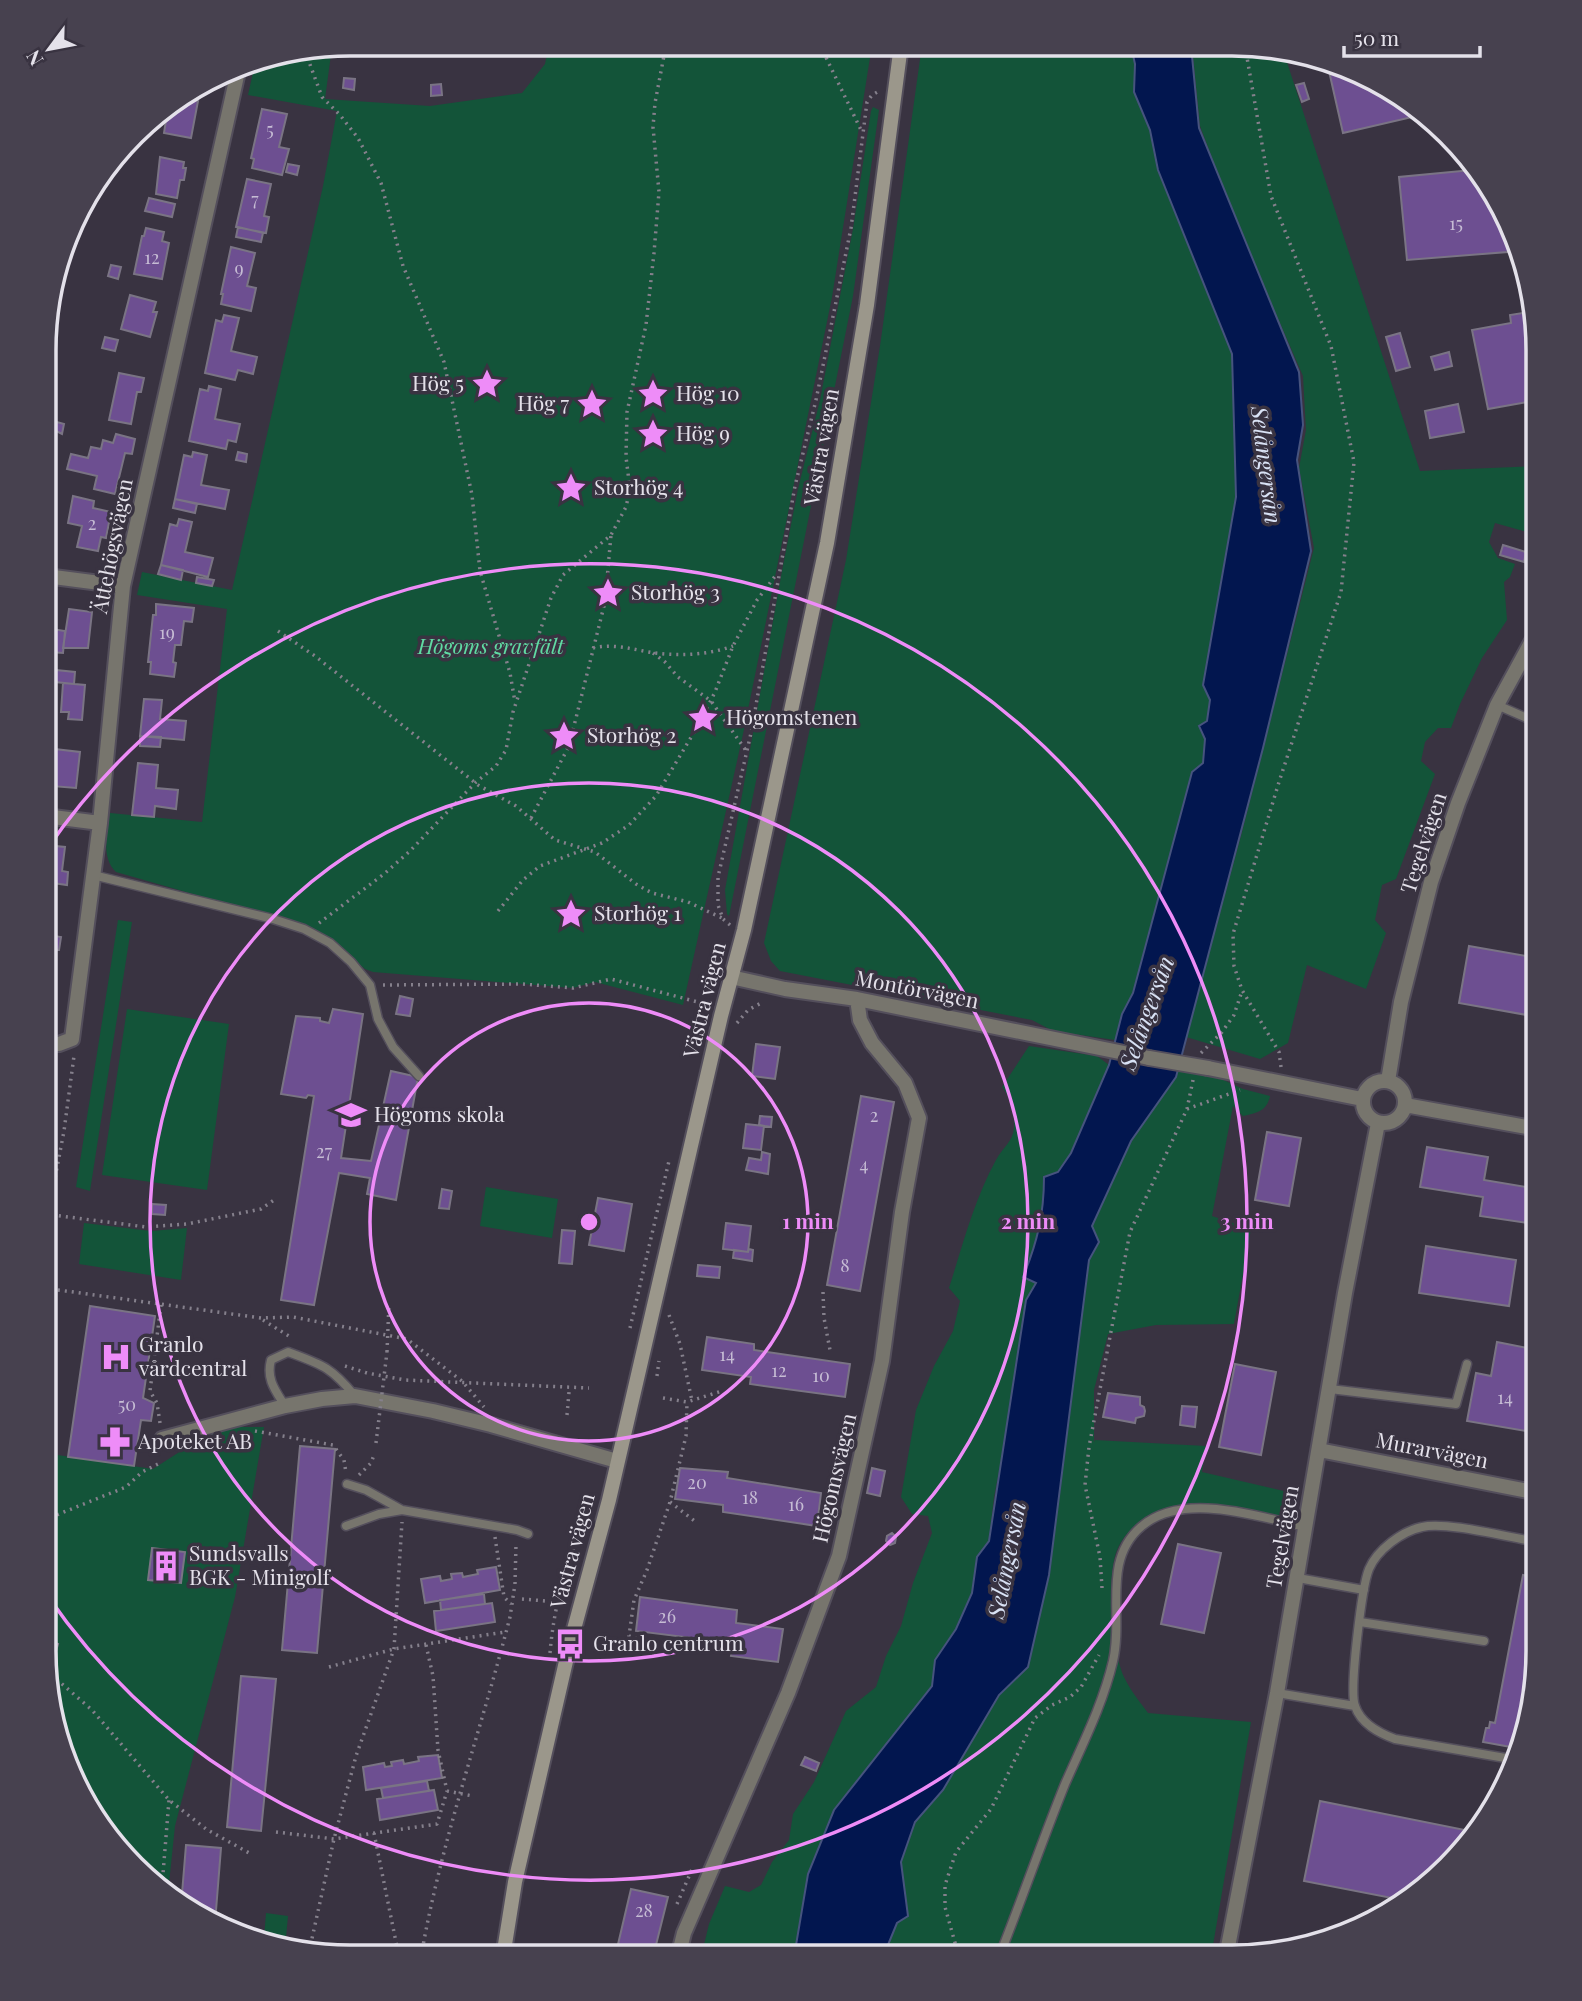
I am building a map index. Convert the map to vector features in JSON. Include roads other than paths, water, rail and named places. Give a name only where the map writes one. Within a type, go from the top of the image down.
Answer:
[{"type":"street","name":"Västra vägen","points":[[505,1945],[515,1882],[551,1723],[617,1461],[744,930],[827,543],[867,305],[900,56]]},
{"type":"street","name":"Ättehögsvägen","points":[[56,1044],[72,1039],[100,823],[123,586],[236,78]]},
{"type":"street","points":[[56,577],[123,586]]},
{"type":"street","name":"Tegelvägen","points":[[1388,1081],[1401,1002],[1432,882],[1458,803],[1497,705],[1526,652]]},
{"type":"street","points":[[56,817],[100,823]]},
{"type":"street","name":"Montörvägen","points":[[731,977],[785,989],[857,999],[1362,1099]]},
{"type":"street","name":"Högomsvägen","points":[[681,1945],[788,1693],[839,1556],[875,1395],[919,1118],[905,1083],[872,1043],[859,1020],[857,999]]},
{"type":"street","points":[[1388,1081],[1402,1090],[1405,1105],[1403,1112],[1392,1122],[1378,1123],[1366,1114],[1362,1099],[1369,1086],[1375,1082],[1388,1081]]},
{"type":"street","points":[[1405,1105],[1526,1127]]},
{"type":"street","name":"Tegelvägen","points":[[1228,1945],[1298,1578],[1345,1293],[1378,1123]]},
{"type":"street","points":[[162,1439],[285,1406],[355,1396],[491,1425],[617,1461]]},
{"type":"street","name":"Murarvägen","points":[[1319,1450],[1526,1491]]},
{"type":"lane","points":[[1497,705],[1526,718]]},
{"type":"lane","points":[[93,874],[273,919],[307,931],[330,943],[351,962],[370,985],[378,1019],[393,1047],[419,1076]]},
{"type":"lane","points":[[285,1406],[271,1384],[269,1370],[271,1360],[288,1352],[331,1370],[355,1396]]},
{"type":"lane","points":[[1330,1388],[1456,1404],[1468,1364]]},
{"type":"lane","points":[[347,1484],[366,1490],[402,1510],[528,1534]]},
{"type":"lane","points":[[1004,1945],[1066,1781],[1100,1706],[1114,1660],[1117,1567],[1122,1550],[1130,1537],[1160,1515],[1198,1508],[1220,1508],[1306,1527]]},
{"type":"lane","points":[[346,1526],[379,1514],[402,1510]]},
{"type":"lane","points":[[1506,1758],[1395,1739],[1379,1732],[1368,1725],[1354,1706],[1353,1679],[1369,1569],[1378,1556],[1404,1534],[1422,1527],[1442,1526],[1526,1540]]},
{"type":"lane","points":[[1298,1578],[1364,1590]]},
{"type":"lane","points":[[1360,1622],[1484,1641]]},
{"type":"lane","points":[[1277,1693],[1354,1706]]},
{"type":"water","name":"Selångersån","points":[[1133,56],[1192,56],[1199,128],[1299,372],[1303,425],[1297,460],[1311,551],[1263,748],[1176,1077],[1131,1141],[1092,1226],[1099,1242],[1089,1260],[1049,1575],[1028,1667],[999,1695],[943,1790],[915,1822],[901,1862],[908,1916],[897,1923],[888,1945],[796,1945],[808,1874],[834,1810],[932,1686],[935,1660],[956,1629],[972,1593],[977,1557],[989,1541],[1026,1300],[1036,1283],[1023,1277],[1039,1229],[1044,1177],[1058,1172],[1071,1153],[1109,1065],[1122,1014],[1133,993],[1192,772],[1203,763],[1205,739],[1199,726],[1207,721],[1210,700],[1203,685],[1236,497],[1232,354],[1158,170],[1150,130],[1134,92]]},
{"type":"place","name":"Hög 5","points":[[487,384]]},
{"type":"place","name":"Hög 10","points":[[653,394]]},
{"type":"place","name":"Hög 7","points":[[592,404]]},
{"type":"place","name":"Hög 9","points":[[653,434]]},
{"type":"place","name":"Storhög 4","points":[[571,488]]},
{"type":"place","name":"Storhög 3","points":[[608,593]]},
{"type":"place","name":"Högomstenen","points":[[703,718]]},
{"type":"place","name":"Storhög 2","points":[[564,736]]},
{"type":"place","name":"Storhög 1","points":[[571,914]]},
{"type":"place","name":"Högoms skola","points":[[351,1115]]},
{"type":"place","name":"Granlo vårdcentral","points":[[116,1357]]},
{"type":"place","name":"Apoteket AB","points":[[115,1442]]},
{"type":"place","name":"Sundsvalls BGK - Minigolf","points":[[166,1566]]},
{"type":"place","name":"Granlo centrum","points":[[570,1644]]},
{"type":"park label","name":"Högoms gravfält","points":[[491,647]]}]
